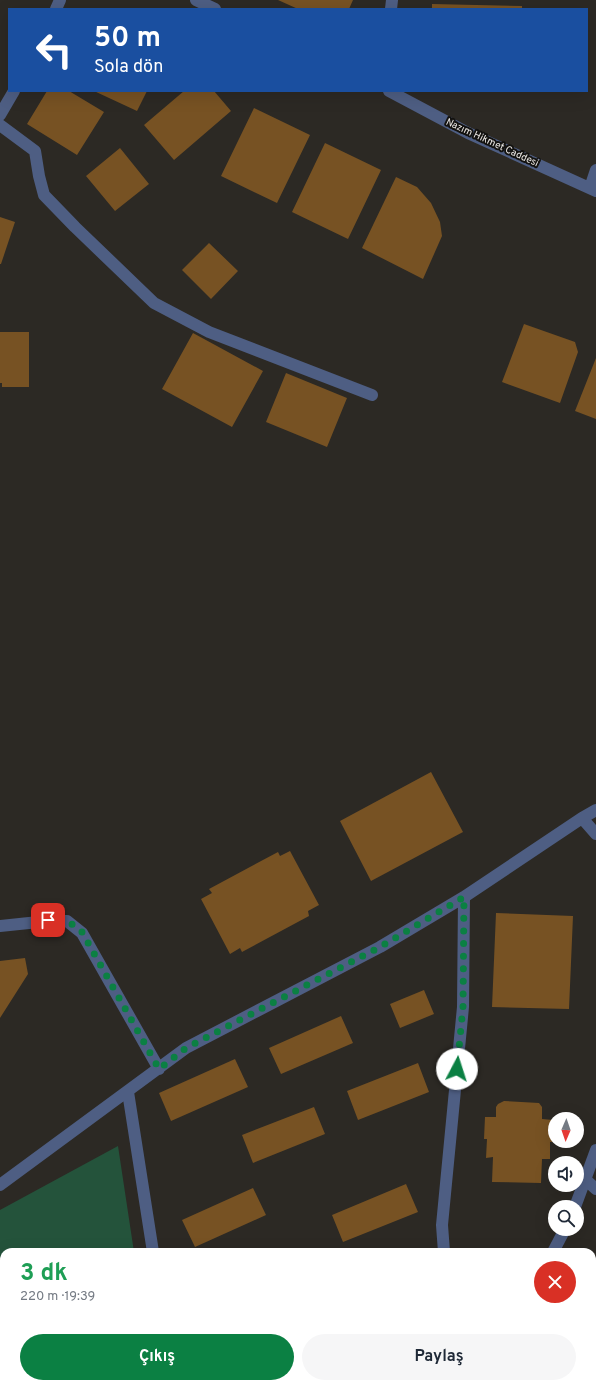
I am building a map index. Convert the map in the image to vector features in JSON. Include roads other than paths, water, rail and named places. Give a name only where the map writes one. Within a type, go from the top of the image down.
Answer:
[{"type":"street","points":[[196,0],[212,8]]},
{"type":"street","points":[[0,115],[13,92]]},
{"type":"street","name":"Nazım Hikmet Caddesi","points":[[391,92],[468,133],[593,190]]},
{"type":"street","points":[[0,125],[35,152],[44,195],[154,303],[209,332],[372,395]]},
{"type":"street","points":[[593,190],[596,170]]},
{"type":"street","points":[[0,1185],[186,1048],[380,947],[464,897],[596,810]]},
{"type":"street","points":[[582,818],[596,834]]},
{"type":"street","points":[[444,1248],[442,1225],[463,1007],[464,897]]},
{"type":"street","points":[[0,926],[48,920],[68,921],[82,932],[159,1069]]},
{"type":"street","points":[[128,1092],[152,1248]]},
{"type":"street","points":[[578,1200],[596,1150]]},
{"type":"street","points":[[586,1180],[596,1189]]},
{"type":"street","points":[[555,1248],[561,1236]]}]
